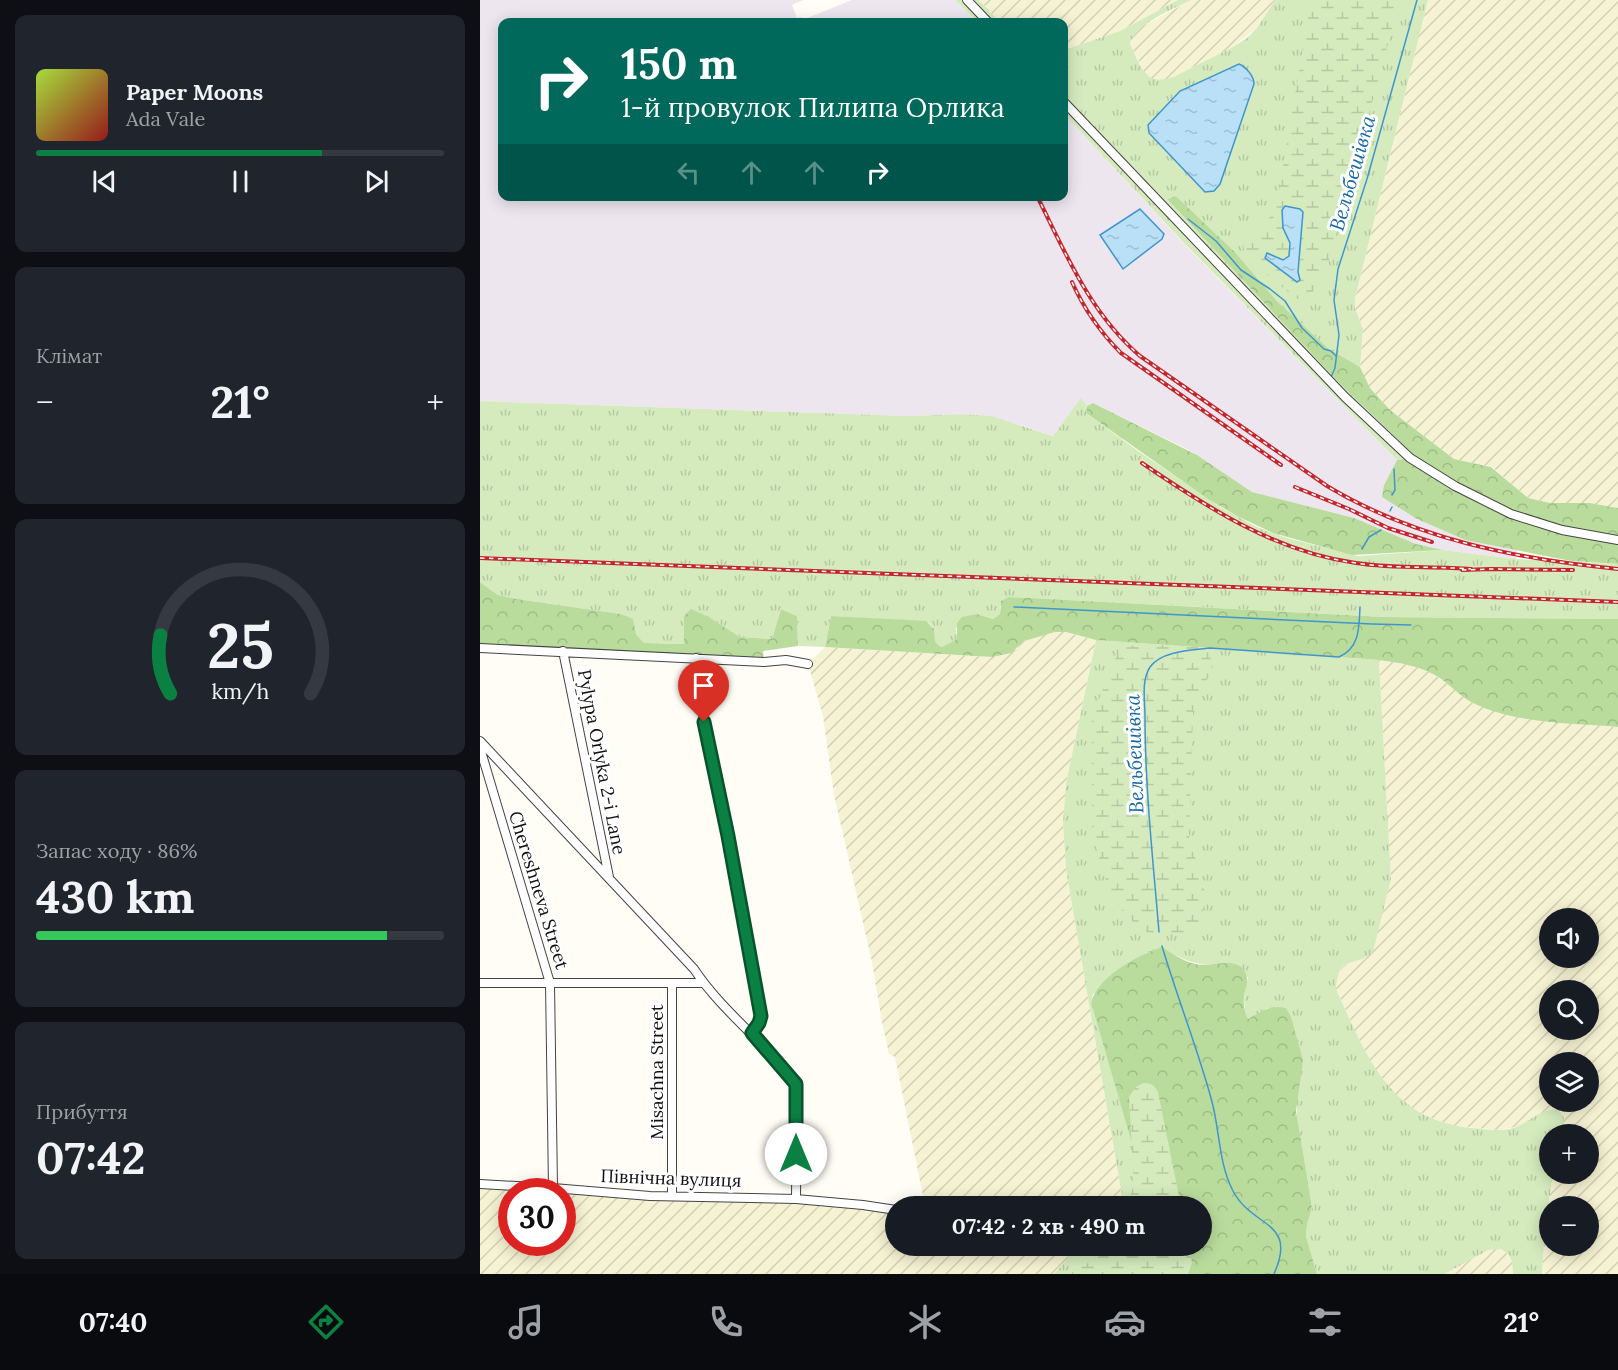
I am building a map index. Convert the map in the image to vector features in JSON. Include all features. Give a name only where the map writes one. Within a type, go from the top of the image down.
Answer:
[{"type":"street","points":[[967,0],[984,18]]},
{"type":"street","points":[[1068,106],[1345,397],[1410,458],[1455,486],[1511,514],[1562,530],[1618,540]]},
{"type":"street","points":[[480,648],[765,662],[786,660],[808,664]]},
{"type":"street","name":"Pylypa Orlyka 2-i Lane","points":[[563,651],[609,878]]},
{"type":"street","points":[[696,658],[704,722],[728,836],[761,1016],[752,1033]]},
{"type":"street","points":[[480,741],[694,969],[703,983],[752,1033],[796,1084],[796,1199]]},
{"type":"street","name":"Chereshneva Street","points":[[480,748],[550,983],[553,1178]]},
{"type":"street","points":[[480,983],[703,983]]},
{"type":"street","name":"Misachna Street","points":[[672,984],[672,1195]]},
{"type":"street","name":"Північна вулиця","points":[[480,1184],[498,1185]]},
{"type":"street","name":"Північна вулиця","points":[[576,1190],[650,1196],[796,1199],[885,1208]]},
{"type":"shaded area","points":[[480,0],[803,0],[792,5],[797,18],[498,18],[498,201],[1068,201],[1068,118],[1188,248],[1397,460],[1384,485],[1417,519],[1465,540],[1517,549],[1516,559],[1443,550],[1416,544],[1354,518],[1252,492],[1189,450],[1093,403],[1087,406],[1081,399],[1053,436],[1021,425],[958,414],[908,416],[480,401]]},
{"type":"shaded area","points":[[852,0],[955,0],[973,18],[807,18]]},
{"type":"shaded area","points":[[979,0],[1178,0],[1120,31],[1068,49],[1068,18],[996,18]]},
{"type":"shaded area","points":[[1191,0],[1275,0],[1257,28],[1233,47],[1173,77],[1165,80],[1151,79],[1145,74],[1130,44],[1131,38],[1139,28]]},
{"type":"shaded area","points":[[1428,0],[1618,0],[1618,508],[1590,503],[1550,503],[1528,498],[1492,467],[1454,459],[1390,410],[1364,378],[1360,367],[1363,329],[1355,308],[1355,299]]},
{"type":"shaded area","points":[[1055,632],[1066,632],[1096,640],[1066,783],[1063,823],[1066,870],[1122,1196],[923,1196],[895,1057],[889,1054],[872,962],[834,795],[823,716],[808,664],[825,647],[992,657],[1017,649],[1028,639]]},
{"type":"shaded area","points":[[1379,660],[1424,669],[1472,702],[1495,711],[1542,720],[1618,727],[1618,1274],[1542,1274],[1543,1256],[1599,1256],[1599,1196],[1550,1196],[1551,1184],[1599,1184],[1599,1124],[1561,1124],[1547,1112],[1599,1112],[1599,1052],[1539,1052],[1539,1112],[1544,1112],[1521,1126],[1498,1130],[1454,1126],[1437,1121],[1412,1108],[1392,1092],[1377,1073],[1365,1053],[1336,989],[1337,977],[1341,969],[1348,962],[1368,956],[1391,879]]},
{"type":"shaded area","points":[[480,1184],[498,1185],[498,1256],[576,1256],[576,1189],[796,1199],[885,1209],[885,1256],[1070,1256],[1054,1274],[480,1274]]},
{"type":"shaded area","points":[[1488,1249],[1501,1249],[1508,1254],[1512,1261],[1513,1274],[1445,1274]]},
{"type":"green space","points":[[955,0],[979,0],[996,18],[973,18]]},
{"type":"green space","points":[[1178,0],[1191,0],[1147,24],[1133,37],[1130,44],[1145,72],[1156,79],[1163,79],[1173,77],[1247,38],[1257,28],[1275,0],[1428,0],[1355,299],[1355,308],[1363,329],[1360,367],[1328,348],[1277,301],[1235,252],[1176,196],[1167,199],[1340,384],[1413,455],[1410,458],[1397,460],[1183,242],[1068,118],[1068,49],[1120,31]]},
{"type":"green space","points":[[1311,0],[1400,0],[1325,275],[1311,294],[1297,299],[1245,257],[1243,244],[1276,208]]},
{"type":"green space","points":[[1176,196],[1235,252],[1277,301],[1328,348],[1360,367],[1370,388],[1390,410],[1454,459],[1491,467],[1528,498],[1550,503],[1590,503],[1618,508],[1618,564],[1571,561],[1465,540],[1417,519],[1382,497],[1384,485],[1397,460],[1410,458],[1413,454],[1340,384],[1167,199]]},
{"type":"green space","points":[[1081,398],[1087,406],[1086,413],[1222,508],[1257,527],[1287,538],[1358,556],[1443,550],[1516,559],[1618,564],[1618,619],[1384,617],[1009,597],[1000,606],[1000,614],[993,619],[977,614],[956,628],[957,639],[942,647],[936,641],[934,629],[929,623],[831,616],[825,647],[798,646],[797,616],[781,609],[772,639],[740,637],[709,617],[684,616],[684,644],[644,643],[636,634],[632,619],[621,614],[498,595],[480,582],[480,401],[908,416],[958,414],[991,416],[1053,436]]},
{"type":"green space","points":[[1093,403],[1197,455],[1252,492],[1354,518],[1416,544],[1443,550],[1352,555],[1273,533],[1208,499],[1086,413],[1087,406]]},
{"type":"green space","points":[[480,582],[498,595],[621,614],[633,619],[636,634],[644,643],[684,644],[684,616],[691,609],[709,617],[740,637],[772,639],[781,609],[797,616],[798,646],[763,651],[764,662],[480,648]]},
{"type":"green space","points":[[1009,597],[1384,617],[1618,619],[1618,727],[1525,719],[1507,715],[1473,703],[1440,678],[1426,671],[1379,660],[1096,640],[1066,632],[1055,632],[1024,641],[1011,653],[992,657],[825,647],[831,616],[926,621],[934,629],[936,641],[942,647],[957,639],[957,623],[962,617],[977,614],[993,619],[1000,614],[1001,601]]},
{"type":"green space","points":[[1096,640],[1379,660],[1391,879],[1373,952],[1348,963],[1340,970],[1336,989],[1370,1060],[1400,1098],[1420,1112],[1444,1122],[1472,1128],[1500,1130],[1515,1127],[1543,1112],[1560,1112],[1564,1118],[1563,1124],[1539,1124],[1539,1184],[1551,1184],[1550,1196],[1539,1196],[1539,1256],[1543,1256],[1542,1274],[1513,1274],[1512,1261],[1501,1249],[1488,1250],[1445,1274],[1317,1274],[1306,1236],[1312,1208],[1297,1127],[1297,1095],[1268,1008],[1248,1020],[1244,998],[1248,977],[1226,963],[1199,964],[1162,947],[1093,994],[1091,1003],[1143,1182],[1151,1196],[1122,1196],[1066,870],[1063,823],[1066,783]]},
{"type":"green space","points":[[1151,644],[1210,648],[1212,671],[1195,701],[1193,713],[1189,832],[1191,848],[1203,880],[1204,902],[1198,932],[1186,937],[1173,933],[1149,933],[1137,926],[1119,907],[1105,878],[1092,827],[1093,714],[1118,653],[1129,646]]},
{"type":"green space","points":[[1162,947],[1195,964],[1231,963],[1237,965],[1242,968],[1247,977],[1244,1003],[1248,1019],[1266,1009],[1275,1007],[1286,1008],[1291,1017],[1303,1060],[1296,1111],[1312,1208],[1306,1236],[1317,1274],[1184,1274],[1180,1256],[1212,1256],[1212,1196],[1151,1196],[1143,1182],[1091,1003],[1101,984],[1120,968]]},
{"type":"green space","points":[[1149,1083],[1158,1092],[1179,1196],[1130,1196],[1134,1185],[1129,1097],[1136,1087]]},
{"type":"green space","points":[[1070,1256],[1180,1256],[1184,1274],[1054,1274]]},
{"type":"green space","points":[[1098,1256],[1191,1256],[1192,1263],[1188,1274],[1070,1274]]},
{"type":"water","points":[[1239,64],[1249,72],[1254,84],[1220,184],[1214,191],[1205,192],[1149,133],[1148,125],[1180,91]]},
{"type":"water","points":[[1285,206],[1300,209],[1303,212],[1298,272],[1300,280],[1297,282],[1265,258],[1267,253],[1283,260],[1289,256],[1290,243],[1283,228],[1282,210]]},
{"type":"water","points":[[1140,209],[1164,234],[1162,239],[1123,269],[1100,235]]},
{"type":"waterway","name":"Вельбешівка","points":[[1331,377],[1335,368],[1339,335],[1334,300],[1338,269],[1367,179],[1417,0]]},
{"type":"waterway","name":"Вельбешівка","points":[[1188,219],[1216,241],[1241,270],[1285,301],[1302,328],[1324,349],[1336,356]]},
{"type":"waterway","name":"Вельбешівка","points":[[1392,495],[1395,490],[1394,469]]},
{"type":"waterway","name":"Вельбешівка","points":[[1390,511],[1392,507]]},
{"type":"waterway","name":"Вельбешівка","points":[[1362,549],[1369,537],[1381,530]]},
{"type":"waterway","points":[[1014,607],[1411,625]]},
{"type":"waterway","name":"Вельбешівка","points":[[1159,932],[1145,743],[1144,685],[1150,667],[1169,654],[1210,648],[1339,657],[1346,653],[1355,642],[1360,607]]},
{"type":"waterway","name":"Вельбешівка","points":[[1162,946],[1211,1098],[1228,1180],[1241,1203],[1270,1226],[1277,1234],[1281,1244],[1274,1274]]},
{"type":"railway","points":[[1039,201],[1081,282],[1093,302],[1122,339],[1140,356],[1327,486],[1395,520],[1468,544],[1542,559],[1618,569]]},
{"type":"railway","points":[[1072,282],[1093,320],[1121,353],[1281,465]]},
{"type":"railway","points":[[1142,463],[1218,512],[1298,549],[1370,565],[1471,569]]},
{"type":"railway","points":[[1295,487],[1349,509]]},
{"type":"railway","points":[[1351,510],[1388,528],[1432,542]]},
{"type":"railway","points":[[480,558],[1618,602]]},
{"type":"railway","points":[[1462,570],[1573,570]]},
{"type":"route","points":[[704,722],[728,836],[761,1016],[752,1033],[796,1084],[796,1154]]}]
